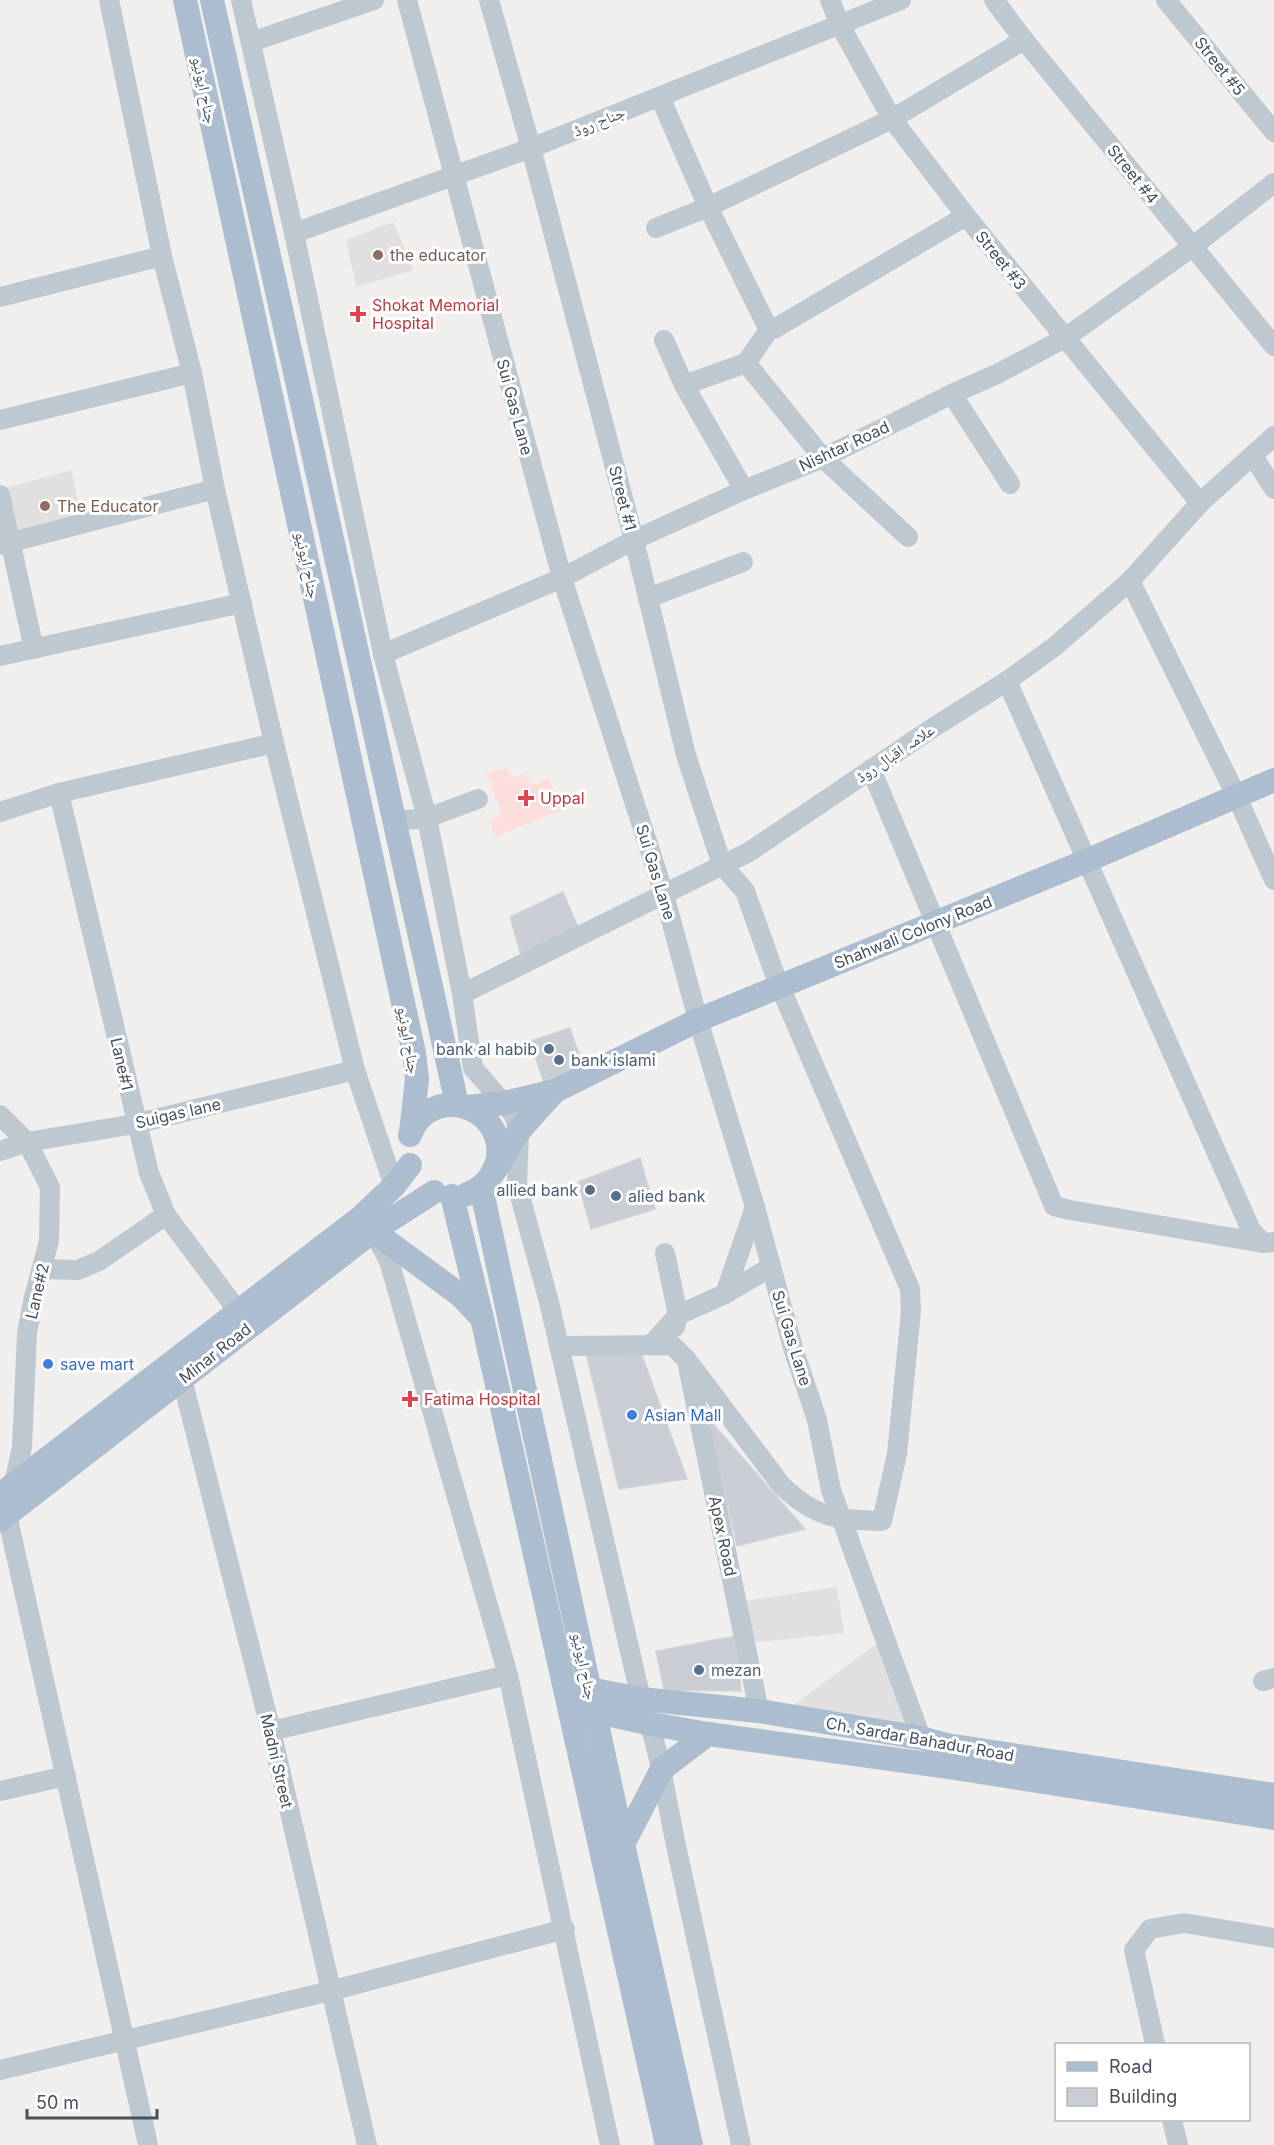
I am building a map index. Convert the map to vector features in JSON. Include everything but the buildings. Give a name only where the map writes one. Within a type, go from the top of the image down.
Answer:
[{"type":"main road","name":"جناح ایونیو","points":[[185,0],[414,1053],[417,1079],[411,1132]]},
{"type":"main road","name":"جناح ایونیو","points":[[212,0],[319,486],[463,1106]]},
{"type":"main road","name":"Shahwali Colony Road","points":[[463,1106],[504,1103],[555,1091],[698,1020],[1086,861],[1274,780]]},
{"type":"main road","name":"Shahwali Colony Road","points":[[485,1183],[519,1132],[555,1091]]},
{"type":"main road","points":[[443,1105],[463,1106],[487,1119],[497,1137],[498,1160],[485,1183],[462,1195],[443,1194],[424,1185],[410,1165],[407,1149],[411,1132],[418,1120],[429,1111],[443,1105]]},
{"type":"main road","name":"Minar Road","points":[[4,1499],[238,1311],[361,1217],[394,1186],[410,1165]]},
{"type":"main road","name":"جناح ایونیو","points":[[485,1183],[592,1700],[691,2145]]},
{"type":"main road","name":"جناح ایونیو","points":[[443,1194],[482,1318],[667,2145]]},
{"type":"main road","name":"Minar Road","points":[[4,1499],[182,1379],[373,1231],[443,1194]]},
{"type":"main road","points":[[373,1231],[460,1295],[482,1318]]},
{"type":"main road","name":"Ch. Sardar Bahadur Road","points":[[592,1700],[651,1724],[708,1734],[944,1756],[1274,1795]]},
{"type":"main road","name":"Ch. Sardar Bahadur Road","points":[[568,1702],[641,1700],[759,1711],[921,1738],[944,1756],[1274,1818]]},
{"type":"main road","points":[[623,1844],[662,1770],[708,1734]]},
{"type":"street","points":[[109,0],[162,256],[192,373],[215,489],[274,743],[355,1070],[394,1186]]},
{"type":"street","points":[[241,0],[294,233],[383,654],[427,818],[462,994],[472,1068],[514,1115],[519,1132],[517,1185],[559,1346],[641,1700],[651,1724],[662,1770],[671,1825],[741,2145]]},
{"type":"street","points":[[251,42],[374,0]]},
{"type":"street","name":"Sui Gas Lane","points":[[406,0],[562,578],[663,894],[698,1020],[755,1207],[793,1348],[817,1420],[831,1490],[921,1738]]},
{"type":"street","name":"Street #1","points":[[489,0],[531,148],[634,540],[686,755],[722,864],[745,891],[779,985],[910,1288],[911,1311],[897,1454],[882,1521],[842,1520]]},
{"type":"street","name":"Street #3","points":[[830,0],[840,25],[892,119],[966,216],[1200,503]]},
{"type":"street","name":"جناح روڈ","points":[[294,233],[531,148],[901,0]]},
{"type":"street","name":"Street #4","points":[[994,0],[1024,40],[1274,346]]},
{"type":"street","name":"Street #5","points":[[1166,0],[1274,132]]},
{"type":"street","points":[[656,228],[708,207],[892,119],[1024,40]]},
{"type":"street","points":[[660,97],[708,207],[769,330]]},
{"type":"street","name":"Nishtar Road","points":[[383,654],[562,578],[634,540],[744,490],[823,458],[999,373],[1065,338],[1274,183]]},
{"type":"street","points":[[684,385],[746,363],[769,330],[966,216]]},
{"type":"street","points":[[0,297],[162,256]]},
{"type":"street","points":[[664,340],[684,385],[744,490]]},
{"type":"street","points":[[746,363],[823,458],[908,537]]},
{"type":"street","points":[[0,420],[192,373]]},
{"type":"street","points":[[952,394],[1010,484]]},
{"type":"street","name":"علامہ اقبال روڈ","points":[[462,994],[749,852],[1007,681],[1054,646],[1130,581],[1200,503],[1274,436]]},
{"type":"street","points":[[1253,456],[1274,488]]},
{"type":"street","points":[[319,486],[346,478]]},
{"type":"street","points":[[5,544],[215,489]]},
{"type":"street","points":[[0,495],[5,544],[34,649]]},
{"type":"street","points":[[648,598],[742,562]]},
{"type":"street","points":[[1130,581],[1236,795],[1274,880]]},
{"type":"street","points":[[0,656],[242,603]]},
{"type":"street","points":[[1007,681],[1251,1230],[1268,1242]]},
{"type":"street","points":[[0,812],[59,793],[274,743]]},
{"type":"street","points":[[871,769],[1054,1206],[1268,1242]]},
{"type":"street","name":"Lane#1","points":[[59,793],[148,1173],[166,1215],[238,1311]]},
{"type":"street","points":[[396,821],[427,818],[478,799]]},
{"type":"street","name":"Suigas lane","points":[[0,1151],[27,1142],[135,1124],[355,1070]]},
{"type":"street","name":"Lane#2","points":[[0,1115],[27,1142],[50,1187],[49,1241],[27,1333],[22,1447],[4,1499]]},
{"type":"street","points":[[725,1294],[755,1207]]},
{"type":"street","points":[[42,1269],[78,1270],[99,1261],[166,1215]]},
{"type":"street","points":[[373,1231],[389,1261],[508,1675],[565,1929],[610,2145]]},
{"type":"street","points":[[665,1253],[678,1315],[672,1346]]},
{"type":"street","points":[[652,1344],[678,1315],[725,1294],[771,1267]]},
{"type":"street","points":[[559,1346],[652,1344],[672,1346],[687,1360],[782,1486],[811,1509],[842,1520]]},
{"type":"street","name":"Apex Road","points":[[687,1360],[759,1711]]},
{"type":"street","name":"Madni Street","points":[[182,1379],[271,1731],[367,2145]]},
{"type":"street","points":[[4,1499],[148,2145]]},
{"type":"street","points":[[271,1731],[508,1675]]},
{"type":"street","points":[[0,1791],[66,1776]]},
{"type":"street","points":[[1155,2043],[1134,1950],[1150,1929],[1184,1923],[1274,1938]]},
{"type":"street","points":[[0,2070],[330,1990],[565,1929]]},
{"type":"street","points":[[1172,2121],[1178,2145]]},
{"type":"shaded area","name":"the educator","points":[[393,222],[414,270],[356,287],[346,240]]},
{"type":"shaded area","name":"The Educator","points":[[72,470],[82,525],[21,538],[5,488]]},
{"type":"shaded area","name":"Uppal","points":[[507,768],[511,778],[525,773],[531,785],[549,778],[562,810],[495,837],[489,820],[502,815],[486,773]]},
{"type":"shaded area","points":[[837,1587],[844,1633],[751,1643],[744,1601]]},
{"type":"shaded area","points":[[879,1642],[905,1726],[785,1711]]},
{"type":"place","name":"the educator","points":[[378,255]]},
{"type":"place","name":"Shokat Memorial Hospital","points":[[358,314]]},
{"type":"place","name":"The Educator","points":[[45,506]]},
{"type":"place","name":"Uppal","points":[[526,798]]},
{"type":"place","name":"bank al habib","points":[[549,1049]]},
{"type":"place","name":"bank islami","points":[[559,1060]]},
{"type":"place","name":"allied bank","points":[[590,1190]]},
{"type":"place","name":"alied bank","points":[[616,1196]]},
{"type":"place","name":"save mart","points":[[48,1364]]},
{"type":"place","name":"Fatima Hospital","points":[[410,1399]]},
{"type":"place","name":"Asian Mall","points":[[632,1415]]},
{"type":"place","name":"mezan","points":[[699,1670]]}]
